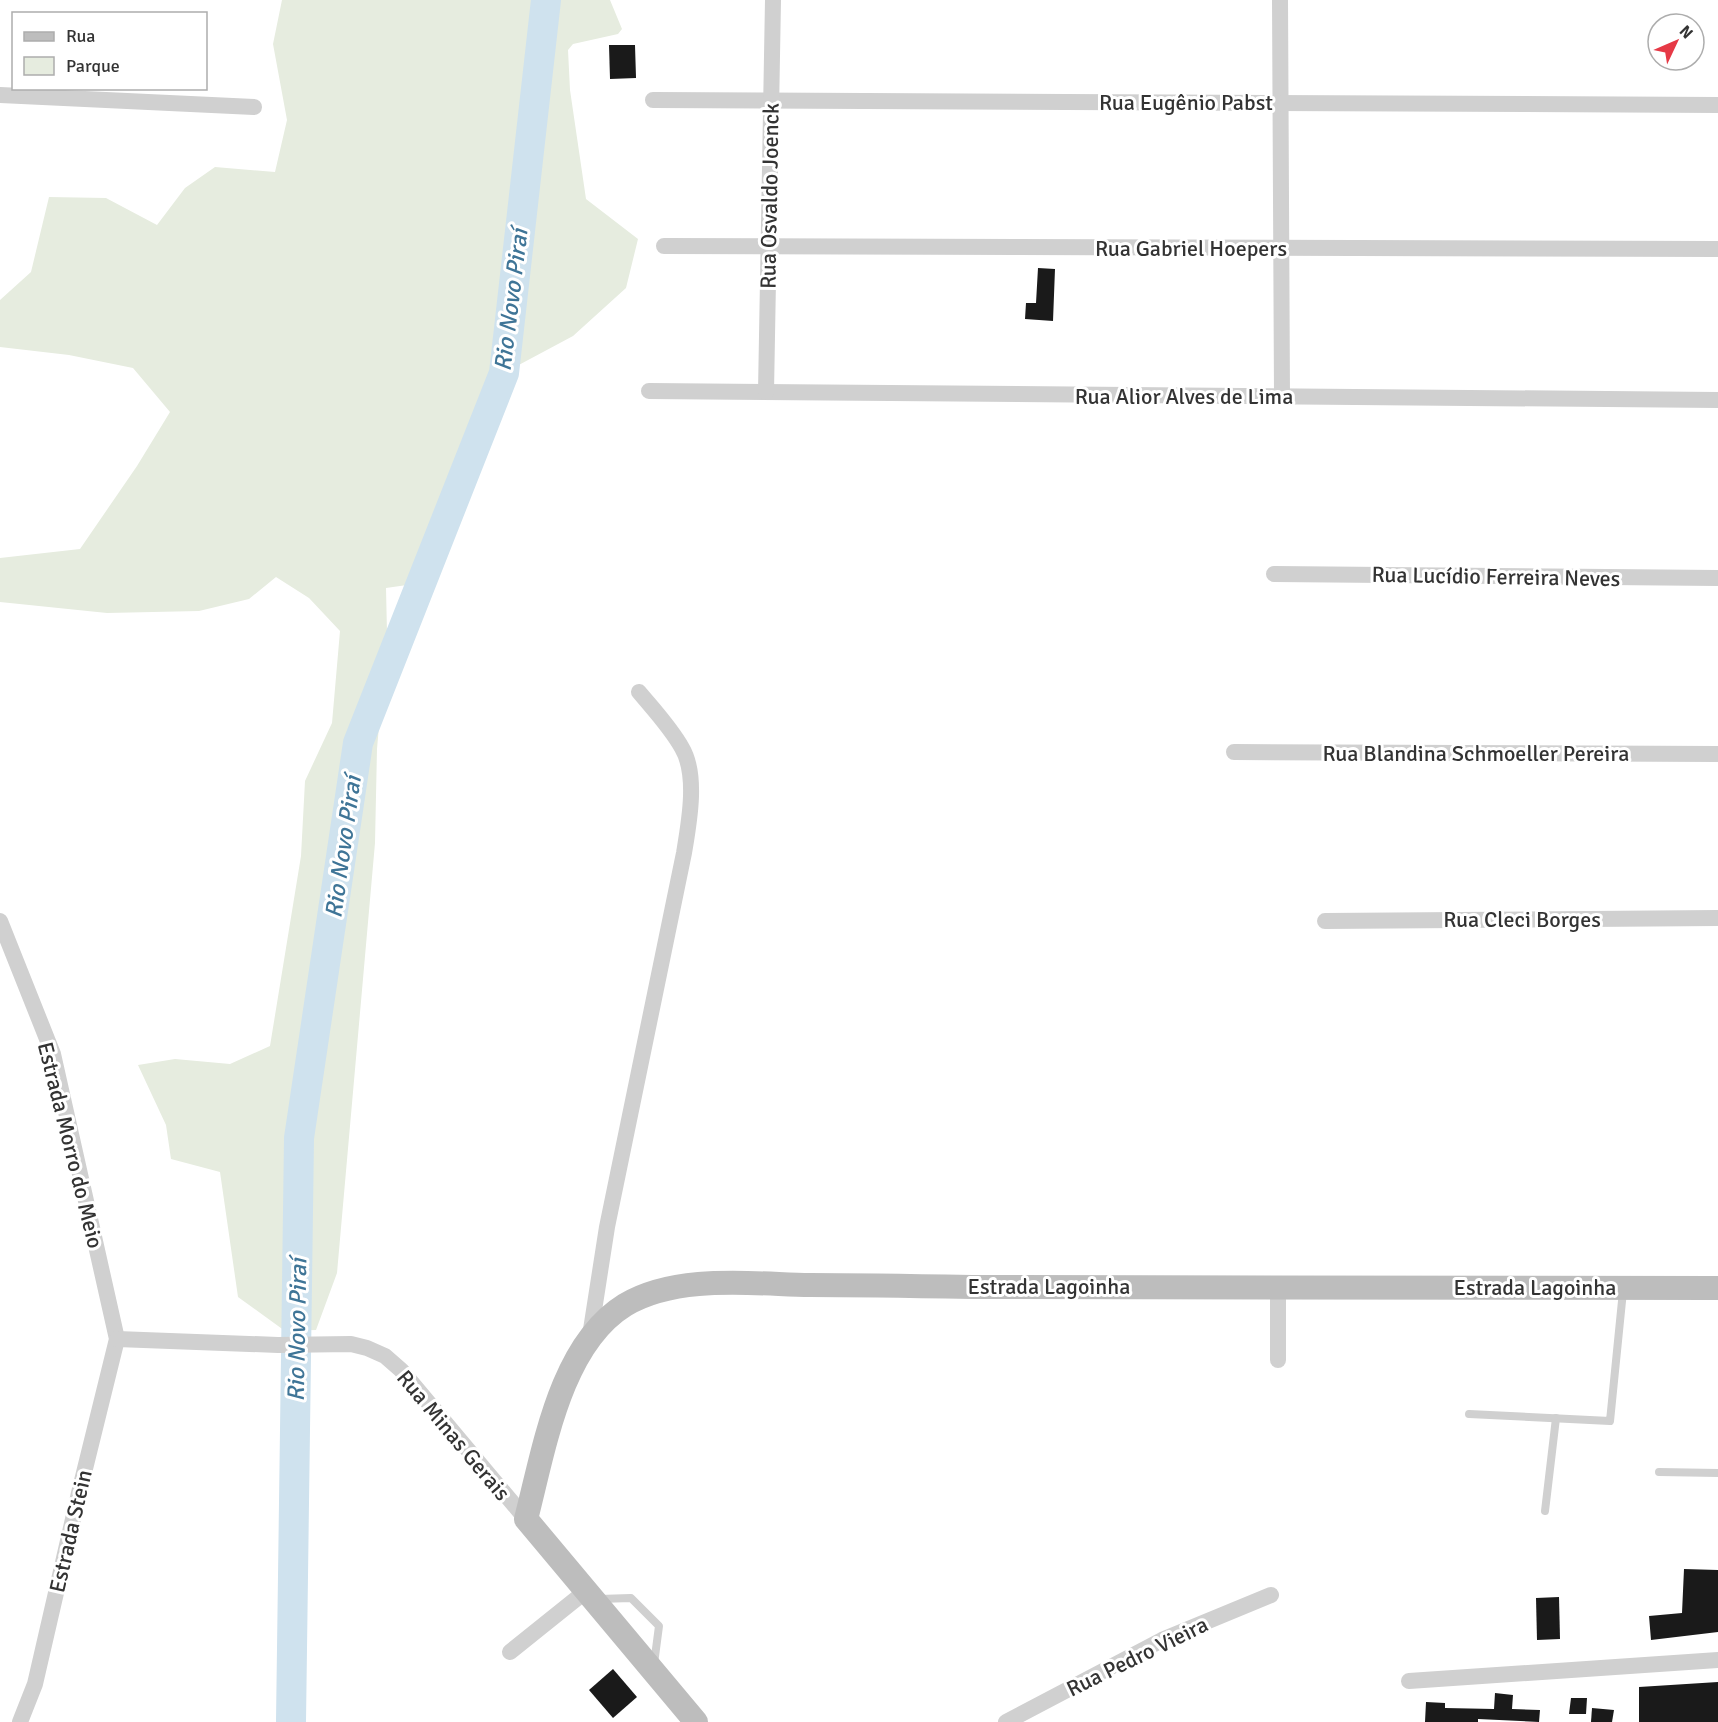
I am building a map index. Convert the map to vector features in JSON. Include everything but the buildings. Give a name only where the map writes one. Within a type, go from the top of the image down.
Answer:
[{"type":"main road","name":"Estrada Lagoinha","points":[[525,1519],[550,1425],[580,1351],[590,1336],[624,1305],[649,1293],[693,1285],[1718,1288]]},
{"type":"main road","name":"Rua Minas Gerais","points":[[525,1519],[696,1722]]},
{"type":"street","name":"Rua Osvaldo Joenck","points":[[766,392],[773,0]]},
{"type":"street","points":[[1280,0],[1282,396]]},
{"type":"street","points":[[0,94],[255,107]]},
{"type":"street","name":"Rua Eugênio Pabst","points":[[653,100],[1718,105]]},
{"type":"street","name":"Rua Gabriel Hoepers","points":[[664,246],[1718,249]]},
{"type":"street","name":"Rua Alior Alves de Lima","points":[[649,391],[1718,400]]},
{"type":"street","name":"Rua Lucídio Ferreira Neves","points":[[1274,574],[1718,578]]},
{"type":"street","points":[[590,1336],[608,1227],[691,812],[691,781],[684,750],[670,729],[639,692]]},
{"type":"street","name":"Rua Blandina Schmoeller Pereira","points":[[1234,752],[1718,753]]},
{"type":"street","name":"Rua Cleci Borges","points":[[1325,921],[1718,918]]},
{"type":"street","name":"Estrada Morro do Meio","points":[[0,921],[53,1054],[117,1339]]},
{"type":"street","points":[[1278,1286],[1278,1360]]},
{"type":"street","name":"Rua Minas Gerais","points":[[117,1339],[278,1345],[351,1344],[367,1348],[385,1356],[401,1370],[525,1519]]},
{"type":"street","name":"Estrada Stein","points":[[20,1722],[35,1684],[117,1339]]},
{"type":"street","points":[[510,1652],[589,1595]]},
{"type":"street","name":"Rua Pedro Vieira","points":[[1006,1722],[1162,1640],[1271,1595]]},
{"type":"street","points":[[1409,1681],[1718,1660]]},
{"type":"lane","points":[[1469,1414],[1610,1421],[1623,1288]]},
{"type":"lane","points":[[1545,1511],[1556,1418]]},
{"type":"lane","points":[[1659,1472],[1718,1473]]},
{"type":"lane","points":[[589,1595],[631,1598],[659,1626],[660,1633],[652,1670]]},
{"type":"green space","points":[[282,0],[610,0],[622,29],[618,34],[573,44],[568,50],[570,90],[586,199],[638,239],[626,288],[573,336],[504,373],[421,583],[386,588],[387,633],[377,749],[375,843],[337,1273],[316,1330],[285,1331],[238,1297],[220,1172],[171,1159],[166,1125],[138,1065],[175,1059],[230,1064],[270,1046],[301,856],[305,781],[332,723],[340,631],[309,598],[276,577],[249,599],[199,611],[107,613],[0,602],[0,558],[80,549],[137,466],[170,412],[133,368],[69,355],[0,347],[0,300],[31,272],[49,197],[106,198],[157,225],[185,188],[215,167],[275,172],[287,120],[273,44]]},
{"type":"waterway","name":"Rio Novo Piraí","points":[[291,1722],[299,1138],[358,743],[504,373],[546,0]]}]
